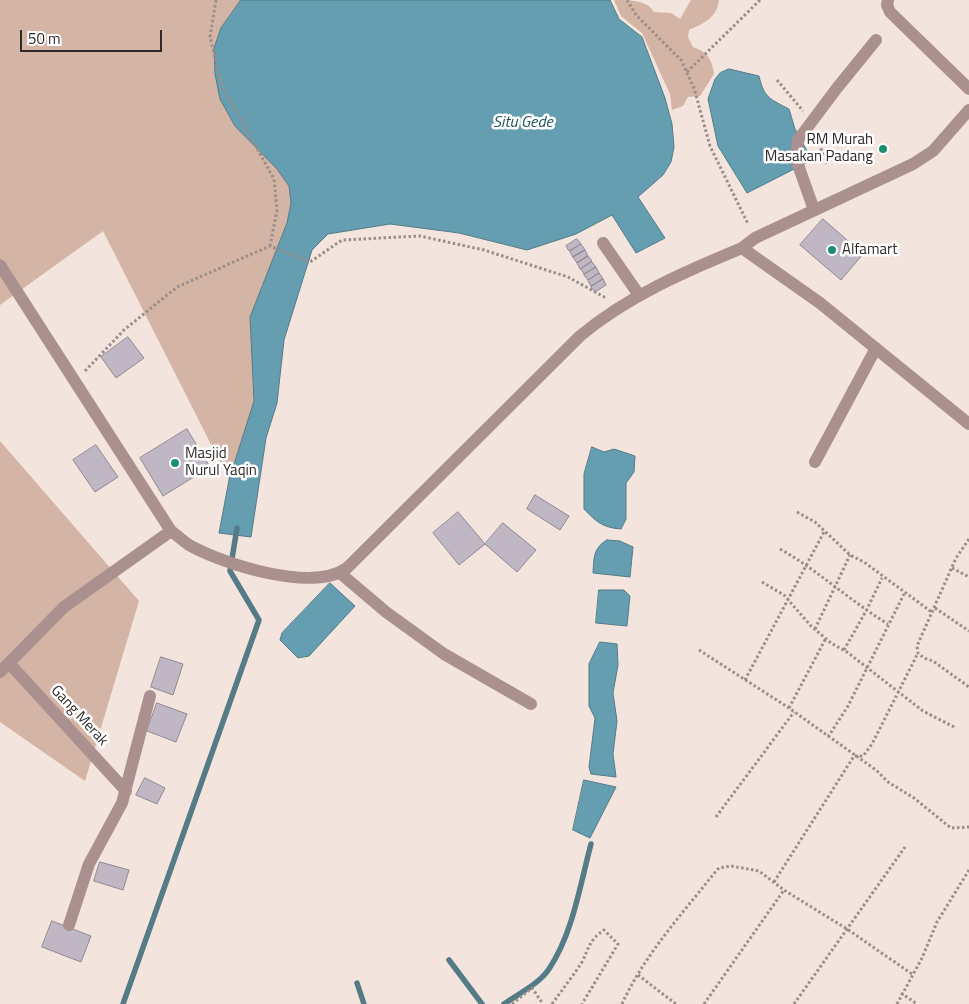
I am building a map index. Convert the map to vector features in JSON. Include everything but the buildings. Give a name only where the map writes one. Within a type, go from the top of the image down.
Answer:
[{"type":"street","points":[[888,0],[886,5],[890,12],[969,89]]},
{"type":"street","points":[[814,210],[796,159],[798,140],[876,40]]},
{"type":"street","points":[[0,265],[171,531],[189,544],[210,554],[256,571],[304,578],[340,573],[580,336],[620,306],[639,294],[742,248],[755,238],[913,164],[933,151],[969,110]]},
{"type":"street","points":[[603,243],[639,294]]},
{"type":"street","points":[[742,248],[820,303],[969,424]]},
{"type":"street","points":[[815,462],[876,348]]},
{"type":"street","points":[[4,668],[64,608],[171,531]]},
{"type":"street","points":[[340,573],[386,612],[444,654],[530,704]]},
{"type":"street","name":"Gang Merak","points":[[4,668],[126,791]]},
{"type":"street","points":[[69,925],[89,864],[115,819],[126,791],[150,696]]},
{"type":"path","points":[[216,0],[210,37],[223,88],[274,179],[277,210],[270,246]]},
{"type":"path","points":[[627,0],[636,15],[681,60],[694,88],[710,146],[755,238]]},
{"type":"path","points":[[687,72],[760,0]]},
{"type":"path","points":[[75,382],[124,330],[177,287],[270,246],[310,262],[342,240],[420,236],[484,250],[568,277],[620,306]]},
{"type":"path","points":[[798,512],[815,522],[850,555],[864,562],[882,578],[933,614]]},
{"type":"path","points":[[745,680],[824,532]]},
{"type":"path","points":[[854,756],[863,756],[872,744],[900,692],[918,653],[919,640],[936,608],[952,568],[969,539]]},
{"type":"path","points":[[780,549],[836,586],[866,611],[888,624]]},
{"type":"path","points":[[815,629],[850,555]]},
{"type":"path","points":[[952,568],[969,577]]},
{"type":"path","points":[[844,650],[882,578]]},
{"type":"path","points":[[762,582],[788,598],[815,629],[826,638],[923,711],[956,728]]},
{"type":"path","points":[[828,737],[848,706],[904,594]]},
{"type":"path","points":[[936,608],[969,631]]},
{"type":"path","points":[[789,708],[826,638]]},
{"type":"path","points":[[699,650],[789,708],[876,770],[888,782],[914,798],[951,828],[969,828]]},
{"type":"path","points":[[918,653],[969,687]]},
{"type":"path","points":[[716,817],[794,712]]},
{"type":"path","points":[[774,882],[854,756]]},
{"type":"path","points":[[794,1004],[905,847]]},
{"type":"path","points":[[622,1004],[633,979],[638,975],[649,954],[719,868],[731,866],[759,871],[784,890],[847,929],[912,974]]},
{"type":"path","points":[[897,1004],[937,922],[969,870]]},
{"type":"path","points":[[704,1004],[784,890]]},
{"type":"path","points":[[552,1004],[583,960],[586,949],[592,940],[604,930],[618,944],[582,1004]]},
{"type":"path","points":[[638,975],[676,1004]]},
{"type":"path","points":[[512,1004],[532,988],[540,1003]]},
{"type":"path","points":[[901,993],[917,1004]]},
{"type":"shaded area","points":[[0,0],[241,0],[221,28],[235,126],[277,169],[289,186],[291,203],[287,223],[250,317],[254,401],[229,480],[103,231],[0,305]]},
{"type":"shaded area","points":[[614,0],[643,3],[654,12],[671,13],[680,19],[691,0],[719,0],[718,6],[708,20],[689,30],[688,37],[693,47],[702,51],[708,57],[714,74],[700,96],[688,97],[683,106],[672,110],[670,94],[642,33],[621,16]]},
{"type":"shaded area","points":[[0,441],[139,601],[85,781],[0,722]]},
{"type":"water","name":"Situ Gede","points":[[241,0],[610,0],[619,19],[642,37],[665,98],[672,124],[674,147],[671,162],[663,175],[638,197],[665,238],[636,253],[612,215],[576,234],[527,250],[459,233],[390,224],[328,234],[312,250],[284,340],[277,403],[266,438],[251,537],[219,533],[229,480],[254,401],[250,317],[287,223],[291,203],[289,186],[277,169],[235,126],[220,99],[215,74],[214,48],[221,28]]},
{"type":"water","points":[[729,69],[759,76],[763,89],[769,97],[789,109],[795,129],[812,160],[747,193],[718,146],[708,99],[715,79],[720,73]]},
{"type":"water","points":[[592,447],[604,452],[614,449],[635,456],[634,472],[626,483],[626,519],[621,529],[601,524],[584,509],[584,474]]},
{"type":"water","points":[[607,540],[620,541],[633,547],[630,577],[593,573],[594,558],[597,550]]},
{"type":"water","points":[[330,583],[355,606],[309,656],[298,658],[280,640],[282,633]]},
{"type":"water","points":[[599,590],[624,590],[630,596],[627,626],[596,623]]},
{"type":"water","points":[[600,642],[617,644],[618,665],[613,693],[617,721],[613,754],[616,777],[591,774],[589,767],[595,718],[589,706],[589,664]]},
{"type":"water","points":[[584,780],[616,787],[590,838],[573,830]]},
{"type":"waterway","points":[[123,1004],[259,620],[230,571],[237,528]]},
{"type":"waterway","points":[[504,1004],[540,979],[549,969],[557,955],[575,908],[591,844]]},
{"type":"waterway","points":[[449,960],[482,1004]]},
{"type":"waterway","points":[[357,983],[364,1004]]},
{"type":"place","name":"RM Murah Masakan Padang","points":[[883,149]]},
{"type":"place","name":"Alfamart","points":[[832,250]]},
{"type":"place","name":"Masjid Nurul Yaqin","points":[[175,463]]}]
